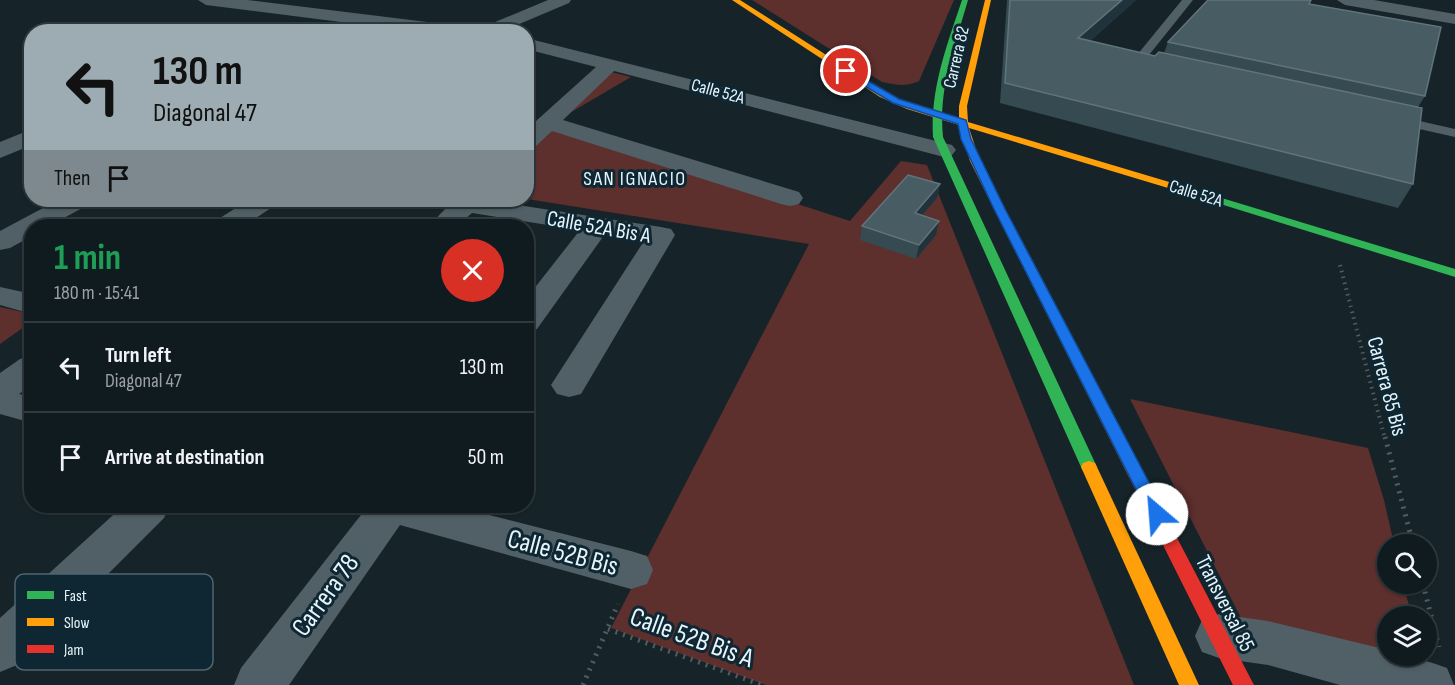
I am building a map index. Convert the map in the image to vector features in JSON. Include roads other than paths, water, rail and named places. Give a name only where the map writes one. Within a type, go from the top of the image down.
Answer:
[{"type":"street","points":[[503,24],[563,0]]},
{"type":"street","name":"Calle 52A","points":[[735,0],[883,95],[910,107],[1455,273]]},
{"type":"street","name":"Carrera 82","points":[[936,115],[940,89],[965,0]]},
{"type":"street","name":"Carrera 82","points":[[962,122],[964,100],[988,0]]},
{"type":"street","points":[[1345,0],[1455,18]]},
{"type":"street","points":[[214,1],[327,15],[370,24]]},
{"type":"street","points":[[327,15],[366,3]]},
{"type":"street","points":[[266,23],[292,11]]},
{"type":"street","name":"Calle 52A","points":[[534,45],[944,150]]},
{"type":"street","points":[[534,135],[611,63]]},
{"type":"street","points":[[936,115],[936,129],[944,150],[1189,685]]},
{"type":"street","points":[[547,122],[790,198]]},
{"type":"street","name":"Transversal 85","points":[[962,122],[966,139],[999,209],[1065,332],[1244,685]]},
{"type":"street","points":[[0,151],[24,140]]},
{"type":"street","points":[[43,219],[65,207]]},
{"type":"street","points":[[237,219],[254,207]]},
{"type":"street","points":[[450,219],[463,207]]},
{"type":"street","name":"Calle 52A Bis A","points":[[496,207],[661,235],[569,385]]},
{"type":"street","points":[[534,311],[598,225]]},
{"type":"street","points":[[0,242],[24,229]]},
{"type":"street","points":[[0,296],[24,302]]},
{"type":"street","points":[[0,390],[24,374]]},
{"type":"street","points":[[0,401],[24,408]]},
{"type":"street","points":[[79,574],[143,513]]},
{"type":"street","name":"Carrera 78","points":[[259,685],[387,513]]},
{"type":"street","name":"Calle 52B Bis","points":[[418,513],[631,570]]},
{"type":"street","points":[[0,649],[15,635]]},
{"type":"street","points":[[1219,636],[1435,668]]},
{"type":"lane","points":[[1178,71],[1144,61],[1143,55],[1188,0]]},
{"type":"lane","points":[[1374,115],[1455,133]]},
{"type":"district","name":"SAN IGNACIO","points":[[635,178]]}]
